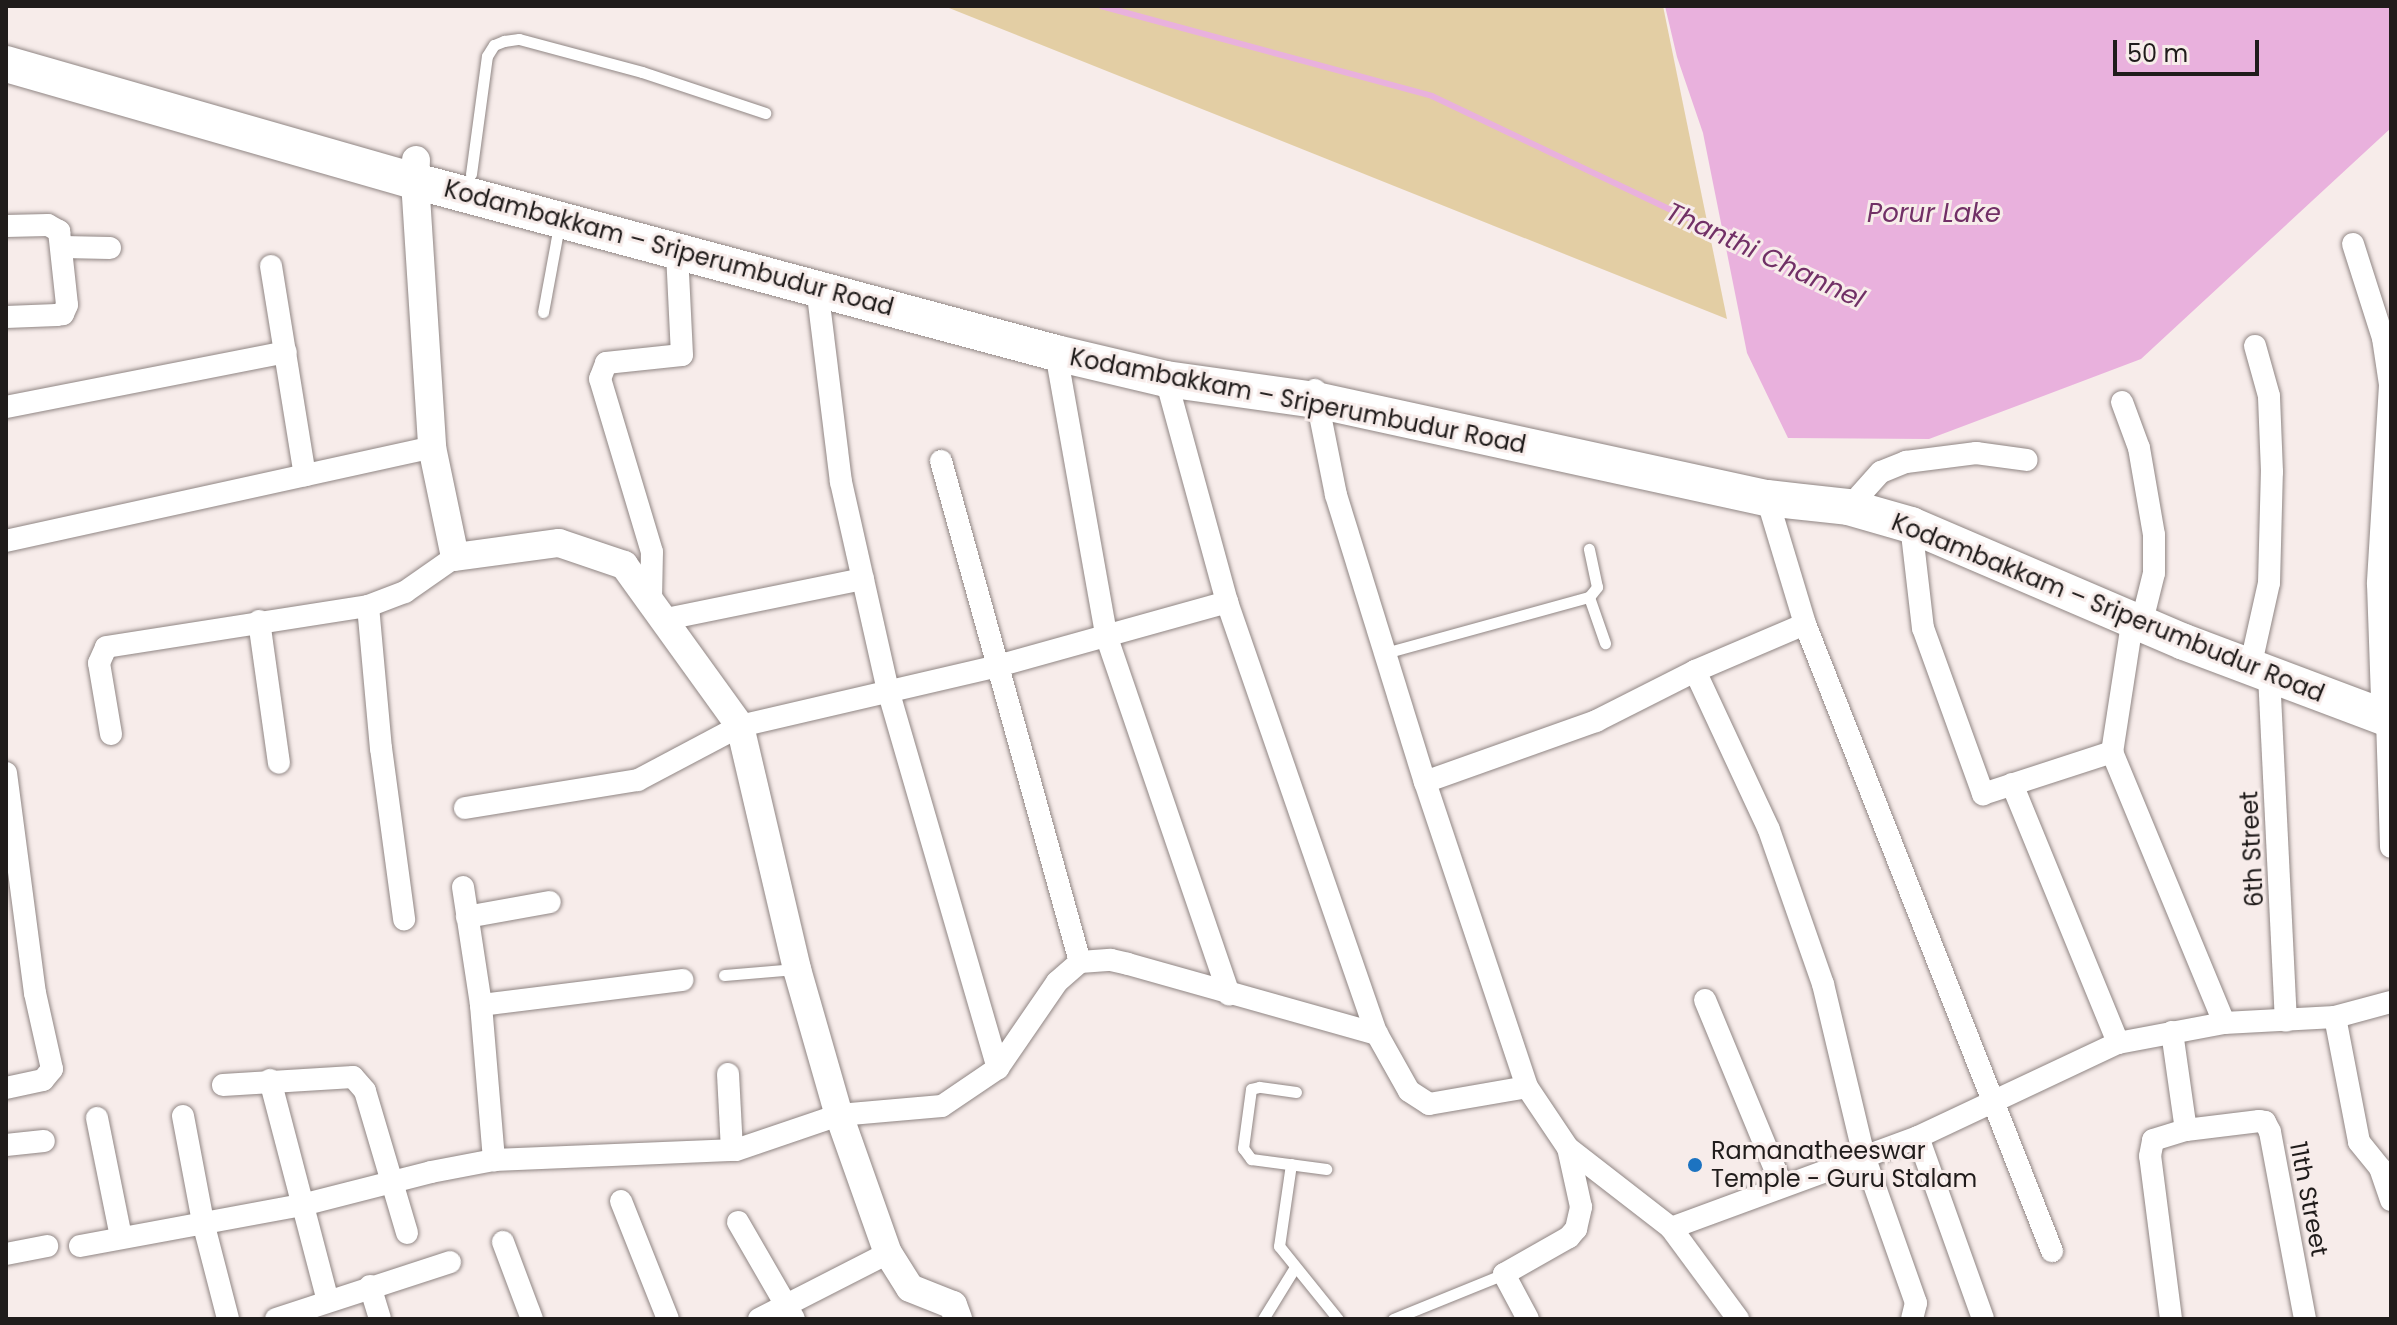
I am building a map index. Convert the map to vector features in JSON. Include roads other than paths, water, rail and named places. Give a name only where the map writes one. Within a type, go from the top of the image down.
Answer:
[{"type":"main road","name":"Kodambakkam – Sriperumbudur Road","points":[[6,46],[416,170],[561,218],[1056,353],[1166,379],[1315,393]]},
{"type":"main road","name":"Kodambakkam – Sriperumbudur Road","points":[[6,64],[416,170],[471,174],[609,217],[1040,333],[1169,363],[1715,476],[1860,495],[1916,508],[2141,614]]},
{"type":"main road","name":"Kodambakkam – Sriperumbudur Road","points":[[1715,476],[1767,498],[1848,507],[1911,525],[2388,710]]},
{"type":"street","points":[[416,170],[432,447],[455,557]]},
{"type":"street","points":[[6,226],[55,226],[63,247],[67,310],[57,315],[6,317]]},
{"type":"street","points":[[2353,244],[2383,338],[2390,385],[2378,584],[2388,710],[2391,847]]},
{"type":"street","points":[[63,247],[110,248]]},
{"type":"street","points":[[658,609],[652,552],[600,379],[606,363],[682,355],[677,251]]},
{"type":"street","points":[[271,266],[305,475]]},
{"type":"street","points":[[817,287],[841,482],[888,690],[998,1068]]},
{"type":"street","name":"6th Street","points":[[2255,346],[2269,396],[2272,472],[2269,583],[2262,662],[2286,1021]]},
{"type":"street","points":[[6,407],[286,352]]},
{"type":"street","points":[[1056,353],[1106,635],[1229,995]]},
{"type":"street","points":[[1166,379],[1227,602],[1377,1034],[1409,1091],[1429,1104],[1527,1087]]},
{"type":"street","points":[[1315,393],[1336,495],[1425,782],[1527,1087],[1568,1148],[1671,1228],[1738,1319]]},
{"type":"street","points":[[2122,402],[2139,448],[2154,535],[2154,573],[2141,614],[2112,752],[2224,1023]]},
{"type":"street","points":[[6,541],[432,447]]},
{"type":"street","points":[[1860,495],[1881,472],[1906,462],[1976,453],[2027,460]]},
{"type":"street","points":[[941,461],[1080,962]]},
{"type":"street","points":[[1767,498],[1805,624],[2052,1251]]},
{"type":"street","points":[[1911,525],[1923,628],[1983,794],[2112,752]]},
{"type":"street","points":[[111,734],[99,663],[106,647],[368,606],[405,592],[455,557],[559,543],[624,565],[740,726],[797,969],[839,1115],[888,1253],[910,1288],[953,1305],[958,1319]]},
{"type":"street","points":[[658,609],[863,579]]},
{"type":"street","points":[[465,808],[638,780],[740,726],[998,666],[1227,602]]},
{"type":"street","points":[[368,606],[381,748],[404,919]]},
{"type":"street","points":[[259,621],[279,763]]},
{"type":"street","points":[[1425,782],[1596,721],[1695,671],[1805,624]]},
{"type":"street","points":[[1695,671],[1769,830],[1819,970],[1864,1156],[1916,1303],[1912,1319]]},
{"type":"street","points":[[6,773],[35,993],[52,1069],[43,1080],[6,1088]]},
{"type":"street","points":[[2012,784],[2118,1043]]},
{"type":"street","points":[[463,887],[481,1005],[494,1160]]},
{"type":"street","points":[[467,917],[550,902]]},
{"type":"street","points":[[80,1246],[302,1205],[494,1160],[732,1150],[839,1115],[942,1106],[998,1068],[1057,982],[1080,962],[1111,960],[1377,1034]]},
{"type":"street","points":[[481,1005],[682,980]]},
{"type":"street","points":[[1705,1000],[1782,1186]]},
{"type":"street","points":[[1671,1228],[1918,1137],[2118,1043],[2224,1023],[2335,1017],[2391,1002]]},
{"type":"street","points":[[2335,1017],[2359,1142],[2380,1168],[2391,1200]]},
{"type":"street","points":[[2172,1032],[2186,1130]]},
{"type":"street","points":[[728,1074],[732,1150]]},
{"type":"street","points":[[223,1085],[353,1077],[365,1091],[407,1233]]},
{"type":"street","points":[[270,1080],[328,1301]]},
{"type":"street","points":[[183,1116],[203,1222],[228,1319]]},
{"type":"street","points":[[97,1118],[121,1237]]},
{"type":"street","name":"11th Street","points":[[2171,1319],[2150,1149],[2158,1136],[2259,1121],[2267,1127],[2305,1319]]},
{"type":"street","points":[[1918,1137],[1983,1319]]},
{"type":"street","points":[[6,1145],[44,1141]]},
{"type":"street","points":[[1528,1319],[1504,1274],[1569,1237],[1576,1229],[1581,1207],[1568,1148]]},
{"type":"street","points":[[621,1201],[668,1319]]},
{"type":"street","points":[[738,1222],[790,1312]]},
{"type":"street","points":[[503,1242],[532,1319]]},
{"type":"street","points":[[6,1254],[47,1246]]},
{"type":"street","points":[[759,1319],[790,1312],[888,1253]]},
{"type":"street","points":[[276,1319],[450,1262]]},
{"type":"street","points":[[370,1286],[380,1319]]},
{"type":"lane","points":[[471,174],[487,56],[494,45],[504,41],[519,39],[642,72],[765,113]]},
{"type":"lane","points":[[543,312],[561,218]]},
{"type":"lane","points":[[1385,653],[1589,597],[1597,587],[1589,549]]},
{"type":"lane","points":[[1589,597],[1605,643]]},
{"type":"lane","points":[[724,975],[797,969]]},
{"type":"lane","points":[[1296,1092],[1259,1087],[1251,1089],[1242,1143],[1251,1159],[1326,1169]]},
{"type":"lane","points":[[1291,1164],[1277,1239],[1283,1253],[1338,1319]]},
{"type":"lane","points":[[1263,1319],[1295,1267]]},
{"type":"lane","points":[[1393,1319],[1504,1274]]},
{"type":"water","name":"Porur Lake","points":[[1665,6],[2391,6],[2391,128],[2141,359],[1929,439],[1788,438],[1747,353],[1703,133],[1677,57]]},
{"type":"waterway","name":"Thanthi Channel","points":[[1101,6],[1432,96],[1730,238]]},
{"type":"place","name":"Ramanatheeswar Temple - Guru Stalam","points":[[1695,1165]]}]
